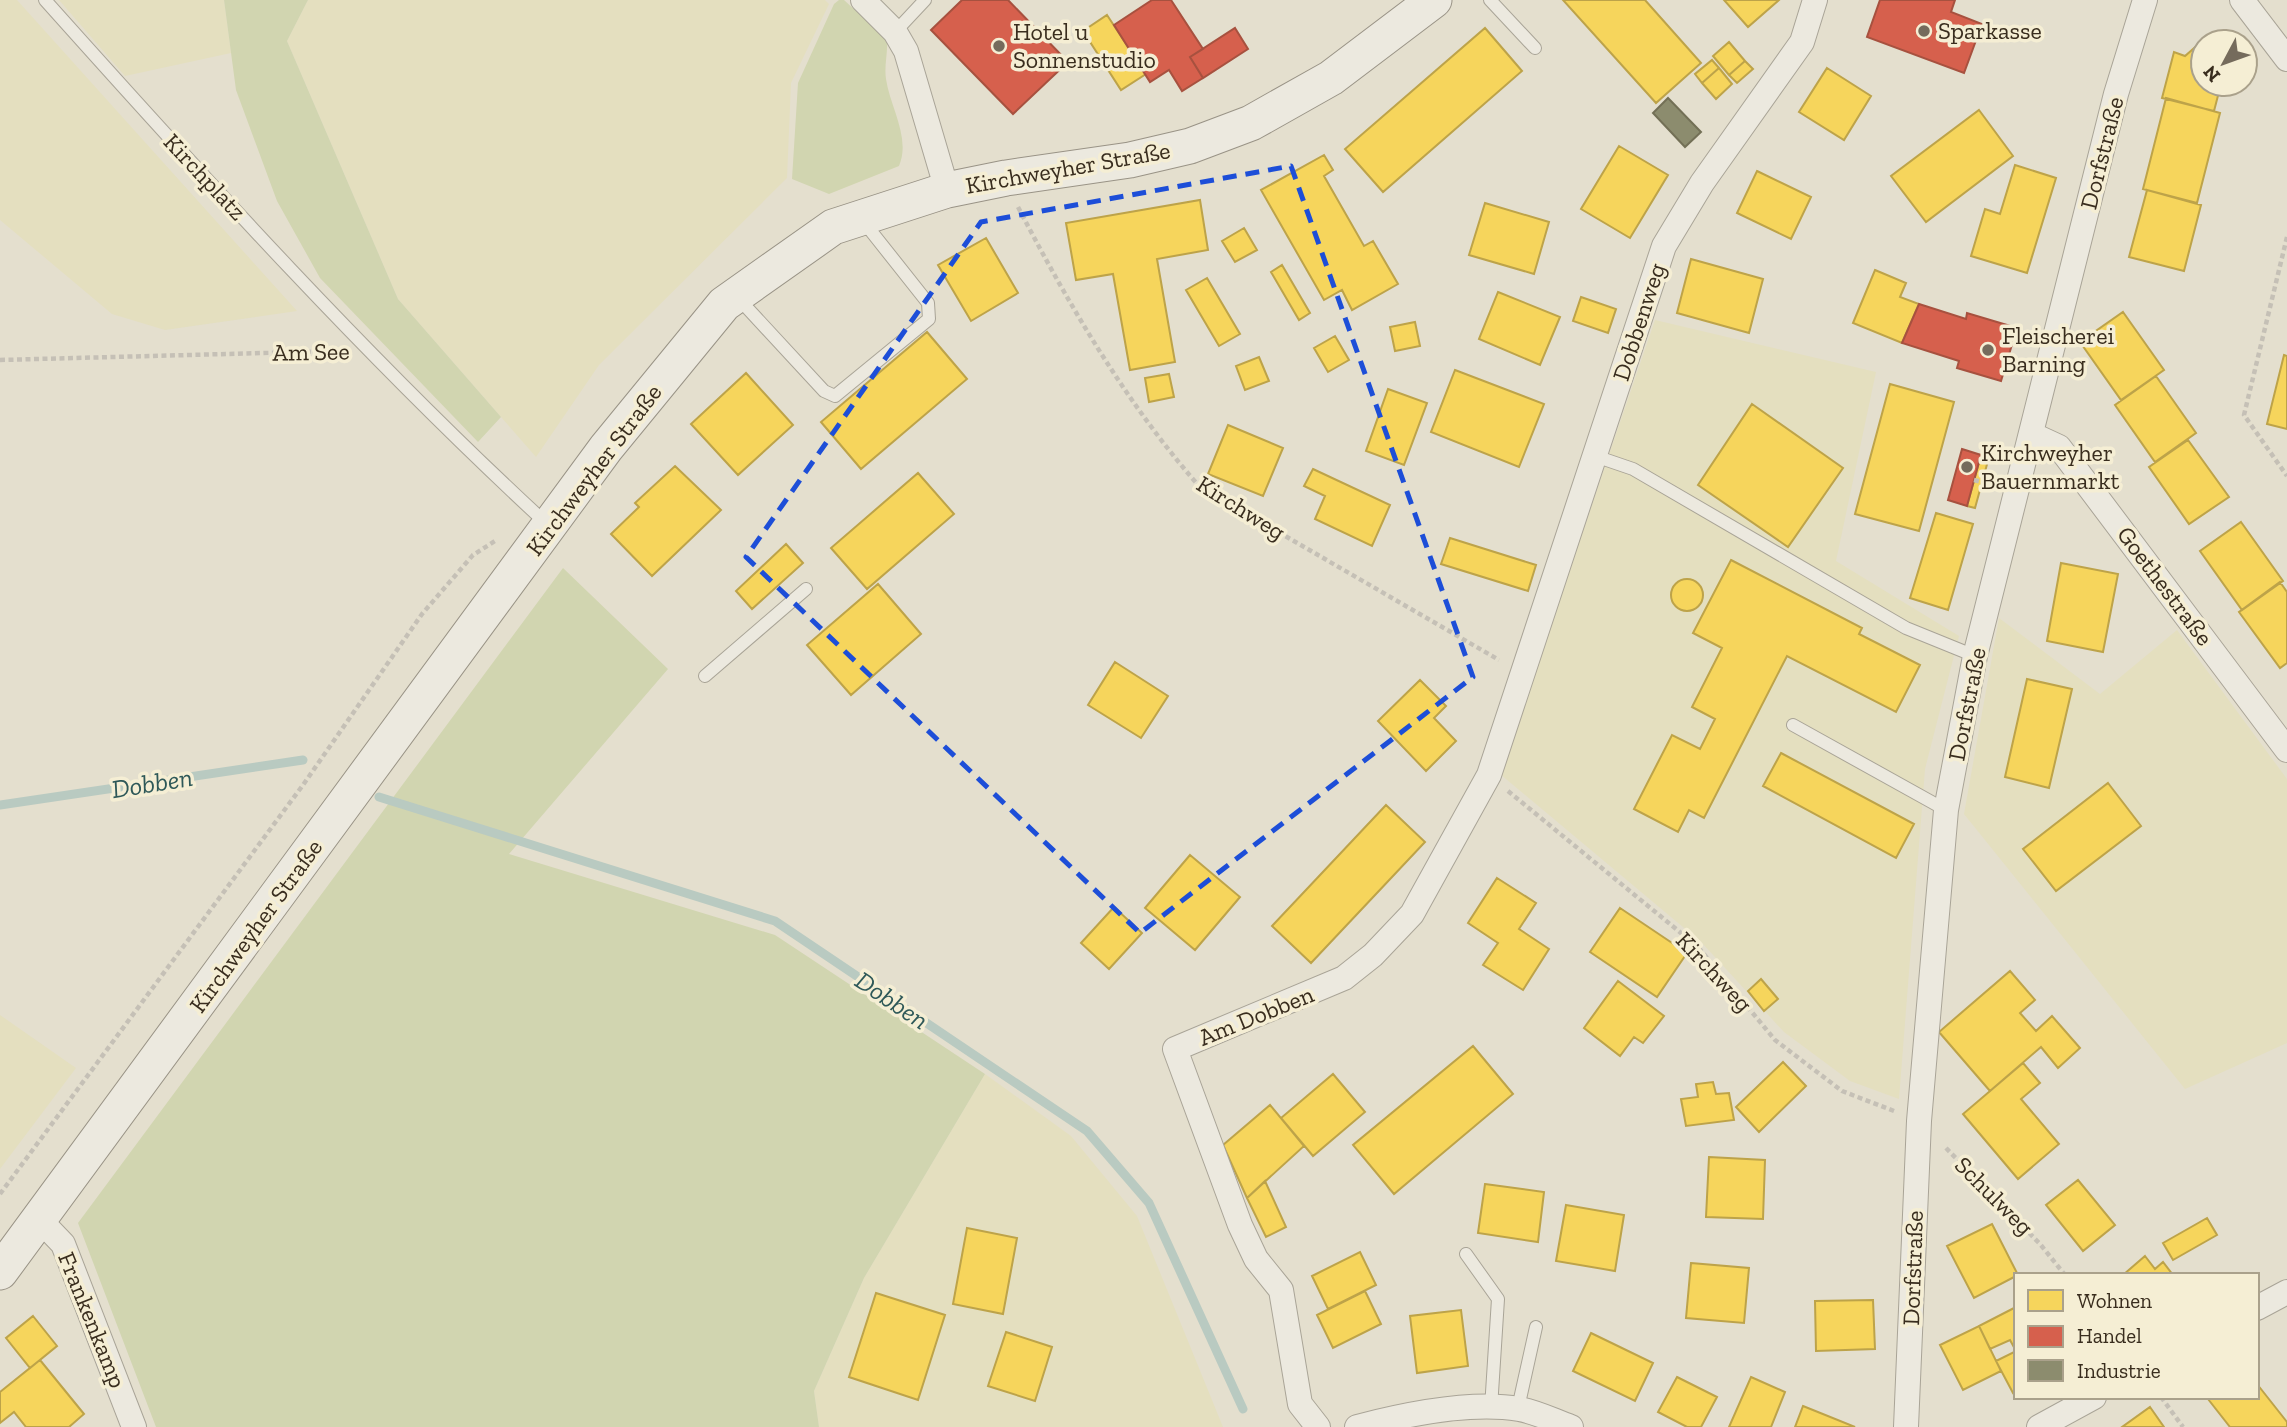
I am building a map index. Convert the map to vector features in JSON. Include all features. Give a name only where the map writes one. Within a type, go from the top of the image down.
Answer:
[{"type":"main road","name":"Kirchweyher Straße","points":[[0,1272],[539,517],[606,448],[724,304],[833,227],[947,190],[1009,197],[1130,160],[1190,146],[1251,123],[1331,78],[1434,0]]},
{"type":"street","points":[[863,0],[895,32],[906,51],[938,167],[947,190]]},
{"type":"street","name":"Dobbenweg","points":[[1524,675],[1664,246],[1702,183],[1802,42],[1815,0]]},
{"type":"street","name":"Dorfstraße","points":[[1906,1427],[1919,1121],[1946,810],[1975,656],[2033,435],[2116,94],[2145,0]]},
{"type":"street","points":[[2242,0],[2287,59]]},
{"type":"street","name":"Goethestraße","points":[[2033,435],[2059,447],[2287,750]]},
{"type":"street","name":"Am Dobben","points":[[1318,1427],[1300,1404],[1281,1290],[1256,1259],[1240,1226],[1175,1049],[1344,978],[1373,955],[1412,914],[1489,775],[1524,675]]},
{"type":"street","name":"Frankenkamp","points":[[39,1219],[63,1244],[134,1427]]},
{"type":"street","points":[[2259,1307],[2287,1292]]},
{"type":"street","points":[[2039,1427],[2090,1399]]},
{"type":"street","points":[[1357,1427],[1388,1419],[1491,1408],[1518,1408],[1571,1427]]},
{"type":"lane","name":"Kirchplatz","points":[[45,0],[174,144],[369,351]]},
{"type":"lane","points":[[895,32],[925,0]]},
{"type":"lane","points":[[1490,0],[1535,48]]},
{"type":"lane","points":[[735,296],[824,391],[835,396],[929,319],[928,303],[861,219]]},
{"type":"lane","name":"Am See","points":[[369,351],[539,517]]},
{"type":"lane","points":[[1595,456],[1633,469],[1906,628],[1975,656]]},
{"type":"lane","points":[[705,677],[806,589]]},
{"type":"lane","points":[[1793,725],[1946,810]]},
{"type":"lane","points":[[1466,1254],[1498,1299],[1491,1408]]},
{"type":"lane","points":[[1518,1408],[1536,1327]]},
{"type":"path","points":[[1009,197],[1030,202]]},
{"type":"path","name":"Kirchweg","points":[[1009,197],[1065,296],[1166,448],[1199,486],[1524,675]]},
{"type":"path","points":[[2287,237],[2244,415],[2287,476]]},
{"type":"path","name":"Am See","points":[[0,360],[369,351]]},
{"type":"path","points":[[0,1194],[303,785],[422,614],[473,555],[539,517]]},
{"type":"path","name":"Kirchweg","points":[[1489,775],[1698,947],[1775,1040],[1842,1091],[1919,1121]]},
{"type":"path","name":"Schulweg","points":[[1919,1121],[2040,1244],[2063,1273]]},
{"type":"path","points":[[2162,1399],[2183,1427]]},
{"type":"highlighted area","points":[[1291,166],[1473,677],[1140,933],[746,557],[981,222]]},
{"type":"shaded area","points":[[0,0],[17,0],[297,311],[165,330],[112,314],[0,220]]},
{"type":"shaded area","points":[[59,0],[224,0],[231,53],[125,76]]},
{"type":"shaded area","points":[[308,0],[825,0],[829,4],[791,83],[787,178],[599,365],[536,457],[398,299],[287,41]]},
{"type":"shaded area","points":[[1655,320],[1876,372],[1836,561],[1959,636],[1925,769],[1899,1099],[1850,1081],[1784,1032],[1702,943],[1500,774]]},
{"type":"shaded area","points":[[1999,618],[2100,694],[2177,630],[2287,779],[2287,1043],[2185,1089],[1964,814]]},
{"type":"shaded area","points":[[0,1015],[76,1068],[0,1169]]},
{"type":"shaded area","points":[[985,1074],[1071,1136],[1137,1216],[1223,1427],[819,1427],[814,1391],[864,1278]]},
{"type":"green space","points":[[224,0],[308,0],[287,41],[398,299],[501,417],[478,442],[320,278],[277,201],[236,90]]},
{"type":"green space","points":[[844,0],[887,40],[886,79],[903,145],[899,166],[829,194],[792,179],[798,83],[834,4]]},
{"type":"green space","points":[[563,568],[668,669],[509,854],[775,935],[985,1074],[864,1278],[814,1391],[819,1427],[156,1427],[78,1223]]},
{"type":"building: Wohnen","points":[[1563,0],[1645,0],[1701,63],[1656,103]]},
{"type":"building: Wohnen","points":[[1724,0],[1779,0],[1748,27]]},
{"type":"building: Wohnen","points":[[1107,15],[1146,74],[1121,90],[1083,31]]},
{"type":"building: Wohnen","points":[[1485,28],[1522,71],[1383,192],[1345,149]]},
{"type":"building: Wohnen","points":[[1729,42],[1745,61],[1729,75],[1713,56]]},
{"type":"building: Wohnen","points":[[2174,52],[2185,56],[2189,53],[2189,98],[2217,98],[2214,111],[2162,98]]},
{"type":"building: Wohnen","points":[[1712,60],[1719,68],[1702,83],[1695,74]]},
{"type":"building: Wohnen","points":[[1745,61],[1753,69],[1737,83],[1729,75]]},
{"type":"building: Wohnen","points":[[1719,68],[1732,84],[1716,99],[1702,83]]},
{"type":"building: Wohnen","points":[[1827,68],[1871,96],[1844,140],[1799,112]]},
{"type":"building: Wohnen","points":[[2166,98],[2220,113],[2197,203],[2143,189]]},
{"type":"building: Wohnen","points":[[1979,110],[2013,156],[1926,222],[1891,176]]},
{"type":"building: Wohnen","points":[[1619,146],[1668,175],[1630,238],[1581,209]]},
{"type":"building: Wohnen","points":[[1324,155],[1333,170],[1324,176],[1364,246],[1373,241],[1398,284],[1352,310],[1342,290],[1324,300],[1261,190]]},
{"type":"building: Wohnen","points":[[2015,165],[2056,178],[2027,273],[1971,256],[1985,209],[2000,214]]},
{"type":"building: Wohnen","points":[[1757,171],[1811,197],[1791,239],[1737,213]]},
{"type":"building: Wohnen","points":[[2147,190],[2201,205],[2184,271],[2129,257]]},
{"type":"building: Wohnen","points":[[1200,200],[1208,250],[1157,259],[1175,362],[1130,370],[1113,274],[1076,280],[1066,223]]},
{"type":"building: Wohnen","points":[[1485,203],[1549,222],[1534,274],[1469,255]]},
{"type":"building: Wohnen","points":[[1244,228],[1257,250],[1235,262],[1222,241]]},
{"type":"building: Wohnen","points":[[986,238],[1018,293],[971,321],[938,265]]},
{"type":"building: Wohnen","points":[[1691,259],[1763,279],[1749,333],[1677,313]]},
{"type":"building: Wohnen","points":[[1282,265],[1310,313],[1299,320],[1271,272]]},
{"type":"building: Wohnen","points":[[1875,270],[1906,283],[1900,297],[1919,304],[1902,343],[1853,323]]},
{"type":"building: Wohnen","points":[[1207,278],[1240,334],[1219,346],[1186,290]]},
{"type":"building: Wohnen","points":[[1498,292],[1560,317],[1540,365],[1479,339]]},
{"type":"building: Wohnen","points":[[1581,297],[1616,309],[1608,333],[1573,321]]},
{"type":"building: Wohnen","points":[[2123,312],[2164,370],[2121,400],[2080,342]]},
{"type":"building: Wohnen","points":[[1415,322],[1420,346],[1395,351],[1390,327]]},
{"type":"building: Wohnen","points":[[927,332],[967,379],[861,469],[821,422]]},
{"type":"building: Wohnen","points":[[1335,336],[1349,360],[1328,372],[1314,348]]},
{"type":"building: Wohnen","points":[[2284,355],[2287,356],[2287,429],[2267,424]]},
{"type":"building: Wohnen","points":[[1259,357],[1269,381],[1245,390],[1236,366]]},
{"type":"building: Wohnen","points":[[1455,370],[1544,404],[1519,467],[1431,432]]},
{"type":"building: Wohnen","points":[[746,373],[793,425],[738,475],[691,424]]},
{"type":"building: Wohnen","points":[[1169,374],[1174,397],[1149,402],[1145,378]]},
{"type":"building: Wohnen","points":[[2156,376],[2196,433],[2155,462],[2115,405]]},
{"type":"building: Wohnen","points":[[1890,384],[1954,402],[1919,531],[1855,514]]},
{"type":"building: Wohnen","points":[[1388,389],[1427,403],[1404,465],[1366,451]]},
{"type":"building: Wohnen","points":[[1752,404],[1843,468],[1788,547],[1698,485]]},
{"type":"building: Wohnen","points":[[1228,425],[1283,448],[1263,496],[1208,474]]},
{"type":"building: Wohnen","points":[[2188,440],[2229,497],[2189,524],[2149,467]]},
{"type":"building: Wohnen","points":[[1981,455],[1989,457],[1975,508],[1967,506]]},
{"type":"building: Wohnen","points":[[675,466],[721,510],[652,576],[611,534],[639,507],[635,503]]},
{"type":"building: Wohnen","points":[[1313,469],[1390,505],[1372,546],[1315,519],[1325,496],[1304,486]]},
{"type":"building: Wohnen","points":[[918,473],[954,514],[867,589],[831,548]]},
{"type":"building: Wohnen","points":[[1936,513],[1973,524],[1948,610],[1910,598]]},
{"type":"building: Wohnen","points":[[2241,522],[2283,581],[2242,610],[2200,551]]},
{"type":"building: Wohnen","points":[[1450,538],[1536,565],[1528,591],[1441,564]]},
{"type":"building: Wohnen","points":[[786,544],[803,563],[752,609],[736,591]]},
{"type":"building: Wohnen","points":[[1731,560],[1862,628],[1859,634],[1920,665],[1896,712],[1787,656],[1704,818],[1689,810],[1678,832],[1634,809],[1672,735],[1700,749],[1715,719],[1692,707],[1722,648],[1693,633]]},
{"type":"building: Wohnen","points":[[2061,563],[2118,574],[2103,652],[2047,641]]},
{"type":"building: Wohnen","points":[[1687,579],[1698,584],[1703,595],[1698,606],[1687,611],[1676,606],[1671,595],[1676,584]]},
{"type":"building: Wohnen","points":[[2280,582],[2287,592],[2287,663],[2280,668],[2239,612]]},
{"type":"building: Wohnen","points":[[878,584],[921,634],[851,695],[807,645]]},
{"type":"building: Wohnen","points":[[1115,662],[1168,696],[1141,738],[1088,705]]},
{"type":"building: Wohnen","points":[[2027,679],[2072,689],[2049,788],[2005,777]]},
{"type":"building: Wohnen","points":[[1420,680],[1446,706],[1434,718],[1456,741],[1426,771],[1378,721]]},
{"type":"building: Wohnen","points":[[1781,753],[1914,824],[1896,858],[1763,786]]},
{"type":"building: Wohnen","points":[[2108,783],[2141,826],[2056,891],[2023,849]]},
{"type":"building: Wohnen","points":[[1386,805],[1425,842],[1311,963],[1272,926]]},
{"type":"building: Wohnen","points":[[1190,855],[1240,897],[1195,950],[1145,908]]},
{"type":"building: Wohnen","points":[[1497,878],[1536,903],[1519,929],[1549,949],[1523,990],[1483,965],[1498,943],[1468,923]]},
{"type":"building: Wohnen","points":[[1114,907],[1142,933],[1109,969],[1081,943]]},
{"type":"building: Wohnen","points":[[1620,908],[1687,953],[1657,997],[1590,952]]},
{"type":"building: Wohnen","points":[[2010,971],[2035,1000],[2020,1013],[2036,1031],[2052,1016],[2080,1048],[2058,1068],[2041,1047],[1990,1091],[1939,1032]]},
{"type":"building: Wohnen","points":[[1761,979],[1778,999],[1764,1011],[1748,991]]},
{"type":"building: Wohnen","points":[[1618,981],[1664,1016],[1643,1043],[1634,1037],[1620,1056],[1584,1028]]},
{"type":"building: Wohnen","points":[[1473,1046],[1513,1094],[1394,1194],[1353,1145]]},
{"type":"building: Wohnen","points":[[1783,1062],[1806,1086],[1759,1132],[1736,1107]]},
{"type":"building: Wohnen","points":[[2023,1063],[2040,1083],[2021,1099],[2059,1144],[2018,1179],[1963,1114]]},
{"type":"building: Wohnen","points":[[1333,1074],[1365,1112],[1313,1156],[1281,1118]]},
{"type":"building: Wohnen","points":[[1713,1082],[1716,1094],[1729,1093],[1734,1120],[1686,1126],[1681,1099],[1698,1097],[1696,1084]]},
{"type":"building: Wohnen","points":[[1270,1105],[1304,1146],[1247,1198],[1223,1145]]},
{"type":"building: Wohnen","points":[[1709,1157],[1765,1160],[1763,1219],[1706,1217]]},
{"type":"building: Wohnen","points":[[2078,1180],[2115,1225],[2083,1251],[2046,1205]]},
{"type":"building: Wohnen","points":[[1265,1181],[1286,1227],[1266,1237],[1247,1198]]},
{"type":"building: Wohnen","points":[[1485,1184],[1544,1192],[1538,1242],[1478,1233]]},
{"type":"building: Wohnen","points":[[1566,1205],[1624,1215],[1615,1271],[1556,1261]]},
{"type":"building: Wohnen","points":[[2207,1218],[2217,1235],[2173,1260],[2163,1243]]},
{"type":"building: Wohnen","points":[[1992,1224],[2017,1273],[1974,1298],[1947,1246]]},
{"type":"building: Wohnen","points":[[967,1228],[1017,1238],[1003,1314],[953,1304]]},
{"type":"building: Wohnen","points":[[1360,1252],[1376,1285],[1328,1309],[1312,1276]]},
{"type":"building: Wohnen","points":[[2145,1256],[2155,1269],[2163,1262],[2171,1273],[2125,1273]]},
{"type":"building: Wohnen","points":[[1691,1263],[1749,1268],[1744,1323],[1686,1318]]},
{"type":"building: Wohnen","points":[[1365,1291],[1381,1324],[1333,1348],[1317,1315]]},
{"type":"building: Wohnen","points":[[876,1293],[945,1315],[918,1400],[849,1377]]},
{"type":"building: Wohnen","points":[[1873,1300],[1875,1349],[1816,1351],[1815,1301]]},
{"type":"building: Wohnen","points":[[2014,1308],[2014,1347],[2010,1340],[1990,1349],[1979,1326]]},
{"type":"building: Wohnen","points":[[1461,1310],[1468,1366],[1417,1373],[1410,1316]]},
{"type":"building: Wohnen","points":[[33,1316],[57,1346],[30,1368],[6,1338]]},
{"type":"building: Wohnen","points":[[1979,1326],[2001,1371],[1963,1390],[1940,1345]]},
{"type":"building: Wohnen","points":[[1006,1332],[1052,1347],[1035,1401],[988,1386]]},
{"type":"building: Wohnen","points":[[1591,1333],[1653,1363],[1635,1401],[1573,1371]]},
{"type":"building: Wohnen","points":[[2014,1352],[2013,1393],[1996,1361]]},
{"type":"building: Wohnen","points":[[40,1360],[84,1414],[69,1427],[26,1427],[14,1412],[0,1423],[0,1392]]},
{"type":"building: Wohnen","points":[[1677,1377],[1717,1397],[1701,1427],[1687,1427],[1658,1412]]},
{"type":"building: Wohnen","points":[[1751,1377],[1785,1392],[1771,1427],[1729,1427]]},
{"type":"building: Wohnen","points":[[2259,1387],[2287,1422],[2287,1427],[2230,1427],[2208,1399],[2259,1399]]},
{"type":"building: Wohnen","points":[[1803,1406],[1855,1427],[1795,1427]]},
{"type":"building: Wohnen","points":[[2150,1407],[2164,1427],[2122,1427]]},
{"type":"building: Handel","name":"Hotel u Sonnenstudio","points":[[962,0],[1008,0],[1068,62],[1013,114],[931,30]]},
{"type":"building: Handel","points":[[1152,0],[1171,0],[1203,49],[1190,57],[1203,78],[1182,91],[1169,70],[1150,82],[1114,25]]},
{"type":"building: Handel","name":"Sparkasse","points":[[1880,0],[1955,0],[1951,12],[1982,24],[1964,73],[1867,37]]},
{"type":"building: Handel","points":[[1235,28],[1248,49],[1203,78],[1190,57]]},
{"type":"building: Handel","points":[[1919,304],[1966,319],[1967,313],[2017,328],[2001,381],[1957,368],[1959,361],[1902,343]]},
{"type":"building: Handel","name":"Kirchweyher Bauernmarkt","points":[[1962,449],[1981,455],[1967,506],[1948,500]]},
{"type":"building: Industrie","points":[[1668,98],[1701,132],[1685,147],[1653,113]]},
{"type":"waterway","name":"Dobben","points":[[0,805],[303,760]]},
{"type":"waterway","name":"Dobben","points":[[379,797],[775,921],[1087,1131],[1149,1203],[1243,1409]]},
{"type":"place","name":"Sparkasse","points":[[1924,31]]},
{"type":"place","name":"Hotel u Sonnenstudio","points":[[999,46]]},
{"type":"place","name":"Fleischerei Barning","points":[[1988,350]]},
{"type":"place","name":"Kirchweyher Bauernmarkt","points":[[1967,467]]}]
